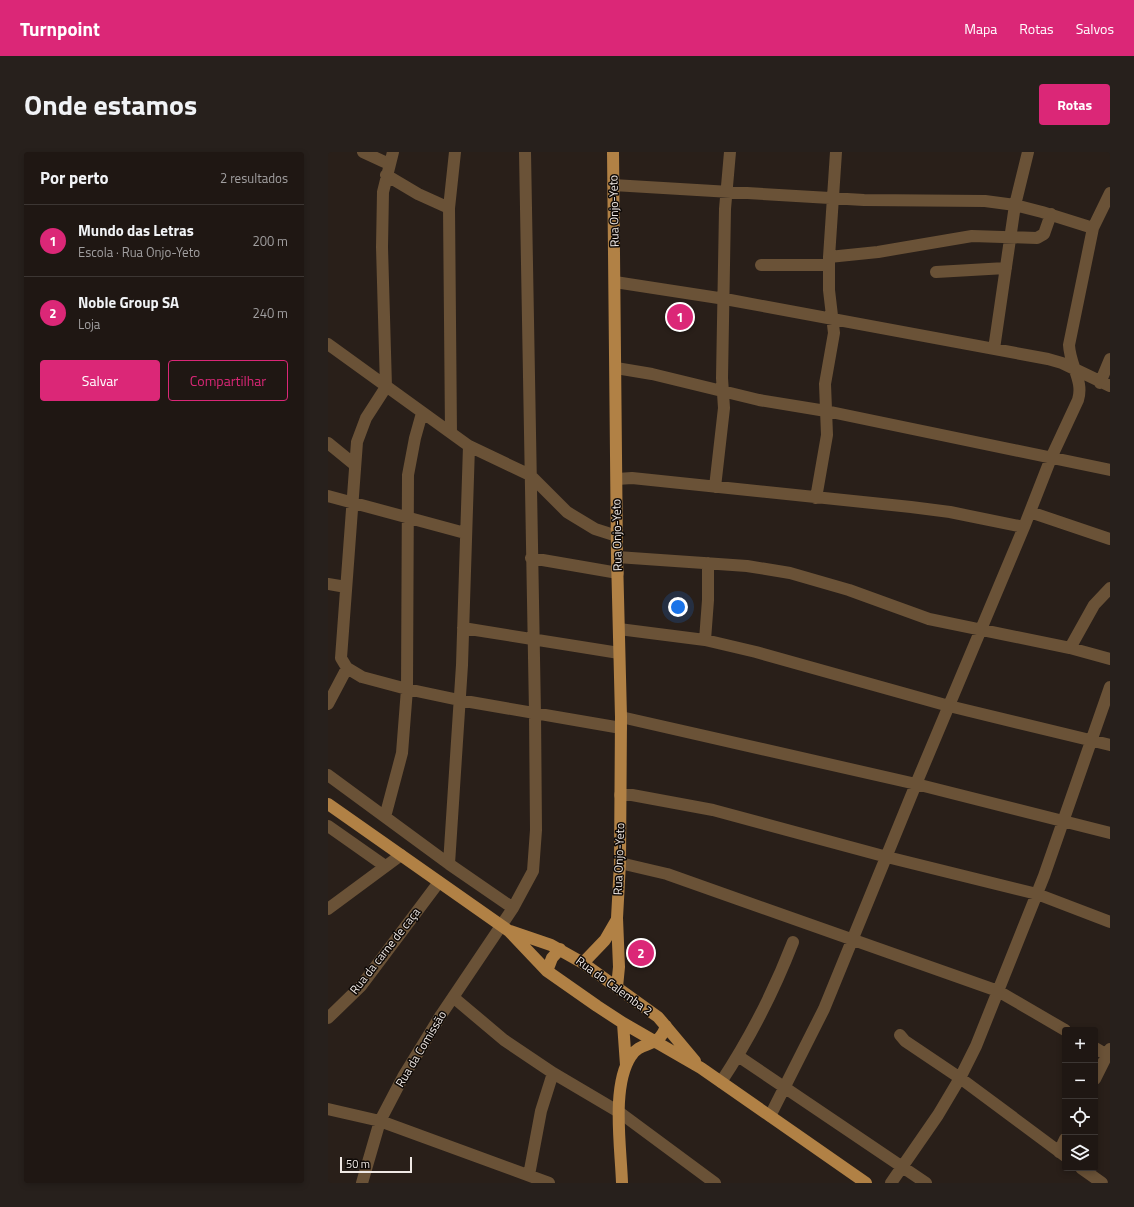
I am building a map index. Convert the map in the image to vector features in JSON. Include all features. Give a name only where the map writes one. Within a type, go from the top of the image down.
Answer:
[{"type":"main road","name":"Rua Onjo-Yeto","points":[[613,152],[617,557],[621,722],[620,862],[617,918],[619,955],[617,987]]},
{"type":"main road","name":"Rua do Calemba 2","points":[[328,804],[505,928],[547,971],[623,1023],[701,1068],[866,1183]]},
{"type":"main road","points":[[584,963],[605,940],[617,918]]},
{"type":"main road","name":"Rua do Calemba 2","points":[[505,928],[560,949],[584,963],[666,1026],[701,1068]]},
{"type":"main road","points":[[547,971],[552,958],[560,949]]},
{"type":"main road","points":[[622,1183],[619,1095],[626,1065],[623,1023]]},
{"type":"main road","points":[[626,1065],[633,1054],[646,1045],[656,1042],[662,1035],[666,1026]]},
{"type":"street","points":[[363,152],[389,164],[418,194],[449,208]]},
{"type":"street","points":[[451,433],[449,208],[456,152]]},
{"type":"street","name":"Rua da Comissão","points":[[362,1183],[380,1121],[403,1077],[453,997],[505,928],[513,908],[533,871],[536,830],[535,713],[531,558],[525,152]]},
{"type":"street","points":[[715,487],[723,426],[727,192],[730,152]]},
{"type":"street","points":[[816,498],[827,435],[825,384],[834,333],[830,305],[829,261],[836,152]]},
{"type":"street","points":[[994,349],[1015,205],[1028,152]]},
{"type":"street","points":[[389,164],[383,192],[382,247],[386,387],[360,431],[355,465],[341,658],[346,668],[362,677],[407,689],[459,700],[535,713],[621,722],[916,784],[1110,834]]},
{"type":"street","points":[[614,185],[864,200],[960,200],[1015,205],[1051,214],[1093,228]]},
{"type":"street","points":[[770,1116],[824,1009],[1080,391],[1080,382],[1073,369],[1069,345],[1093,228],[1110,193]]},
{"type":"street","points":[[761,265],[829,261],[972,236],[1040,238],[1044,234],[1051,214]]},
{"type":"street","points":[[936,272],[1006,268]]},
{"type":"street","points":[[615,282],[725,299],[1056,361],[1105,385],[1110,359]]},
{"type":"street","points":[[328,344],[469,446],[530,475],[567,512],[595,530],[617,536]]},
{"type":"street","points":[[616,368],[659,376],[723,392],[826,410],[1110,470]]},
{"type":"street","points":[[385,817],[402,753],[407,689],[408,475],[422,413]]},
{"type":"street","points":[[328,443],[355,465]]},
{"type":"street","points":[[449,864],[455,795],[463,628],[469,446]]},
{"type":"street","points":[[617,479],[632,478],[950,512],[1024,527]]},
{"type":"street","points":[[328,496],[465,532]]},
{"type":"street","points":[[1030,512],[1110,539]]},
{"type":"street","points":[[617,557],[747,566],[790,573],[849,590],[929,619],[1070,648],[1110,659]]},
{"type":"street","points":[[531,558],[618,573]]},
{"type":"street","points":[[705,640],[708,600],[708,563]]},
{"type":"street","points":[[328,584],[346,587]]},
{"type":"street","points":[[1070,648],[1094,605],[1110,588]]},
{"type":"street","points":[[463,628],[619,653]]},
{"type":"street","points":[[619,629],[705,640],[756,652],[949,706],[1110,745]]},
{"type":"street","points":[[328,704],[346,668]]},
{"type":"street","points":[[891,1183],[938,1115],[960,1078],[976,1046],[1037,894],[1110,687]]},
{"type":"street","points":[[328,775],[449,864],[513,908]]},
{"type":"street","points":[[620,796],[632,795],[713,810],[887,857],[1037,894],[1110,922]]},
{"type":"street","points":[[328,826],[385,866]]},
{"type":"street","points":[[328,909],[401,855]]},
{"type":"street","points":[[620,862],[668,874],[998,991],[1062,1028]]},
{"type":"street","name":"Rua da carne de caça","points":[[328,1018],[361,986],[439,882]]},
{"type":"street","points":[[721,1082],[738,1056],[776,985],[793,942]]},
{"type":"street","points":[[453,997],[504,1040],[553,1073],[619,1112],[715,1183]]},
{"type":"street","points":[[900,1035],[905,1041],[960,1078],[1062,1154]]},
{"type":"street","points":[[1098,1049],[1108,1052],[1098,1073]]},
{"type":"street","points":[[738,1056],[926,1183]]},
{"type":"street","points":[[529,1175],[541,1111],[553,1073]]},
{"type":"street","points":[[328,1109],[380,1121],[548,1183]]},
{"type":"street","points":[[1085,1171],[1102,1183]]},
{"type":"place","name":"Mundo das Letras","points":[[680,317]]},
{"type":"place","name":"Noble Group SA","points":[[641,953]]}]
